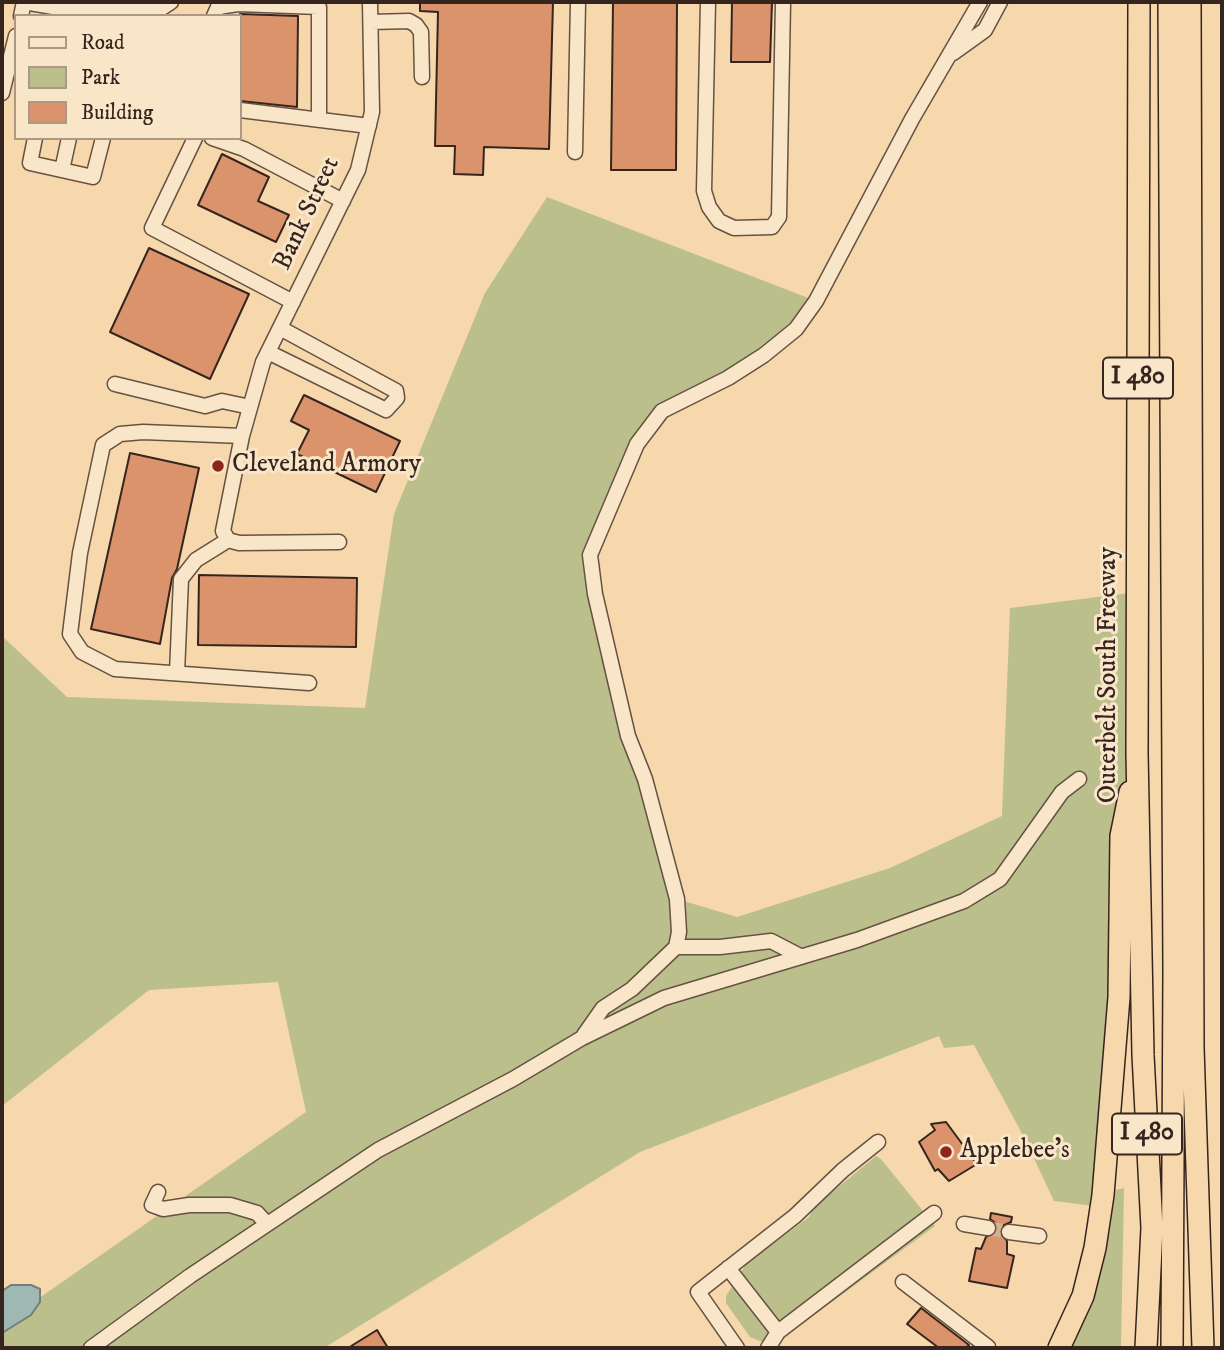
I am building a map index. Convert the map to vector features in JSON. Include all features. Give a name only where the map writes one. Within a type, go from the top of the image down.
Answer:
[{"type":"highway","name":"Outerbelt South Freeway","points":[[1139,2],[1138,753],[1130,834],[1152,1228],[1146,1348]]},
{"type":"highway","points":[[1169,2],[1172,1348]]},
{"type":"highway","points":[[1190,2],[1193,1048],[1203,1348]]},
{"type":"highway","points":[[1059,1348],[1083,1296],[1095,1248],[1103,1195],[1130,834]]},
{"type":"street","points":[[24,2],[64,12],[134,12],[162,8],[171,2]]},
{"type":"street","name":"Bank Street","points":[[228,540],[223,531],[242,436],[268,352],[358,170],[372,112],[370,2]]},
{"type":"street","points":[[575,152],[578,2]]},
{"type":"street","points":[[708,2],[704,191],[709,206],[719,221],[734,228],[772,227],[779,217],[783,2]]},
{"type":"street","points":[[582,1038],[603,1008],[632,989],[676,947],[679,932],[677,899],[645,779],[628,736],[595,594],[590,555],[637,444],[662,411],[764,355],[796,329],[816,301],[949,54],[980,2]]},
{"type":"street","points":[[949,54],[957,52],[985,30],[999,2]]},
{"type":"street","points":[[215,14],[218,7],[237,4],[319,7],[319,120]]},
{"type":"street","points":[[371,22],[409,22],[416,25],[421,32],[422,77]]},
{"type":"street","points":[[2,93],[14,44]]},
{"type":"street","points":[[242,110],[369,125]]},
{"type":"street","points":[[35,140],[30,163],[93,177],[102,140]]},
{"type":"street","points":[[62,170],[69,140]]},
{"type":"street","points":[[194,140],[152,228],[293,302]]},
{"type":"street","points":[[218,140],[244,149],[343,201]]},
{"type":"street","points":[[268,352],[386,410],[397,398],[396,391],[280,328]]},
{"type":"street","points":[[115,384],[205,405],[222,401],[250,407]]},
{"type":"street","points":[[242,436],[143,432],[120,434],[103,445],[97,461],[70,634],[82,652],[115,669],[309,683]]},
{"type":"street","points":[[177,673],[181,579],[196,560],[228,540],[339,542]]},
{"type":"street","points":[[91,1348],[267,1224],[408,1132],[513,1079],[582,1038],[664,998],[936,912],[986,888],[1007,870],[1062,792],[1079,779]]},
{"type":"street","points":[[676,947],[720,947],[771,941],[800,956]]},
{"type":"street","points":[[737,1348],[698,1292],[795,1216],[843,1170],[878,1142]]},
{"type":"street","points":[[158,1192],[152,1205],[163,1209],[189,1205],[230,1205],[257,1213],[267,1224]]},
{"type":"street","points":[[768,1348],[778,1332],[934,1213]]},
{"type":"street","points":[[964,1224],[988,1228]]},
{"type":"street","points":[[1009,1232],[1039,1237]]},
{"type":"street","points":[[728,1268],[778,1332]]},
{"type":"street","points":[[903,1282],[988,1347]]},
{"type":"green space","points":[[547,197],[816,301],[796,329],[662,411],[637,444],[590,555],[595,594],[677,899],[737,917],[890,868],[1002,816],[1010,608],[1137,592],[1137,753],[1102,1207],[1054,1201],[1024,1137],[974,1045],[944,1048],[939,1036],[640,1152],[324,1348],[2,1348],[2,1324],[306,1112],[278,982],[149,990],[2,1106],[2,636],[67,697],[365,708],[394,514],[485,293]]},
{"type":"green space","points":[[876,1156],[935,1226],[787,1335],[779,1342],[778,1348],[750,1337],[726,1303],[726,1296],[746,1264],[809,1217],[814,1207]]},
{"type":"green space","points":[[1124,1188],[1121,1348],[1072,1348],[1092,1302],[1106,1251],[1116,1190]]},
{"type":"water","points":[[11,1285],[31,1285],[40,1289],[40,1302],[31,1315],[2,1333],[2,1291]]},
{"type":"building","points":[[420,2],[553,2],[549,149],[484,147],[483,175],[454,174],[455,146],[435,146],[438,12],[420,11]]},
{"type":"building","points":[[613,2],[677,2],[676,170],[611,170]]},
{"type":"building","points":[[732,2],[772,2],[770,62],[731,62]]},
{"type":"building","points":[[242,14],[298,16],[297,107],[242,101]]},
{"type":"building","points":[[222,154],[269,177],[258,201],[289,215],[276,242],[198,205]]},
{"type":"building","points":[[149,248],[249,294],[210,379],[110,332]]},
{"type":"building","points":[[304,395],[400,441],[376,492],[297,454],[309,430],[291,421]]},
{"type":"building","points":[[130,453],[199,468],[177,569],[172,578],[160,644],[91,629]]},
{"type":"building","points":[[199,575],[357,578],[356,647],[198,645]]},
{"type":"building","points":[[946,1122],[977,1164],[949,1181],[938,1169],[935,1171],[919,1142],[935,1130],[931,1124]]},
{"type":"building","points":[[991,1213],[1012,1217],[1011,1222],[1002,1226],[999,1231],[1007,1241],[1007,1254],[1014,1256],[1007,1288],[969,1281],[976,1248],[981,1249],[986,1237],[997,1230],[997,1224],[990,1219]]},
{"type":"building","points":[[921,1308],[969,1345],[966,1348],[939,1348],[907,1324]]},
{"type":"building","points":[[377,1330],[388,1348],[348,1348]]},
{"type":"tunnel","points":[[988,1228],[1009,1232]]},
{"type":"place","name":"Cleveland Armory","points":[[218,466]]},
{"type":"place","name":"Applebee's","points":[[946,1152]]}]
